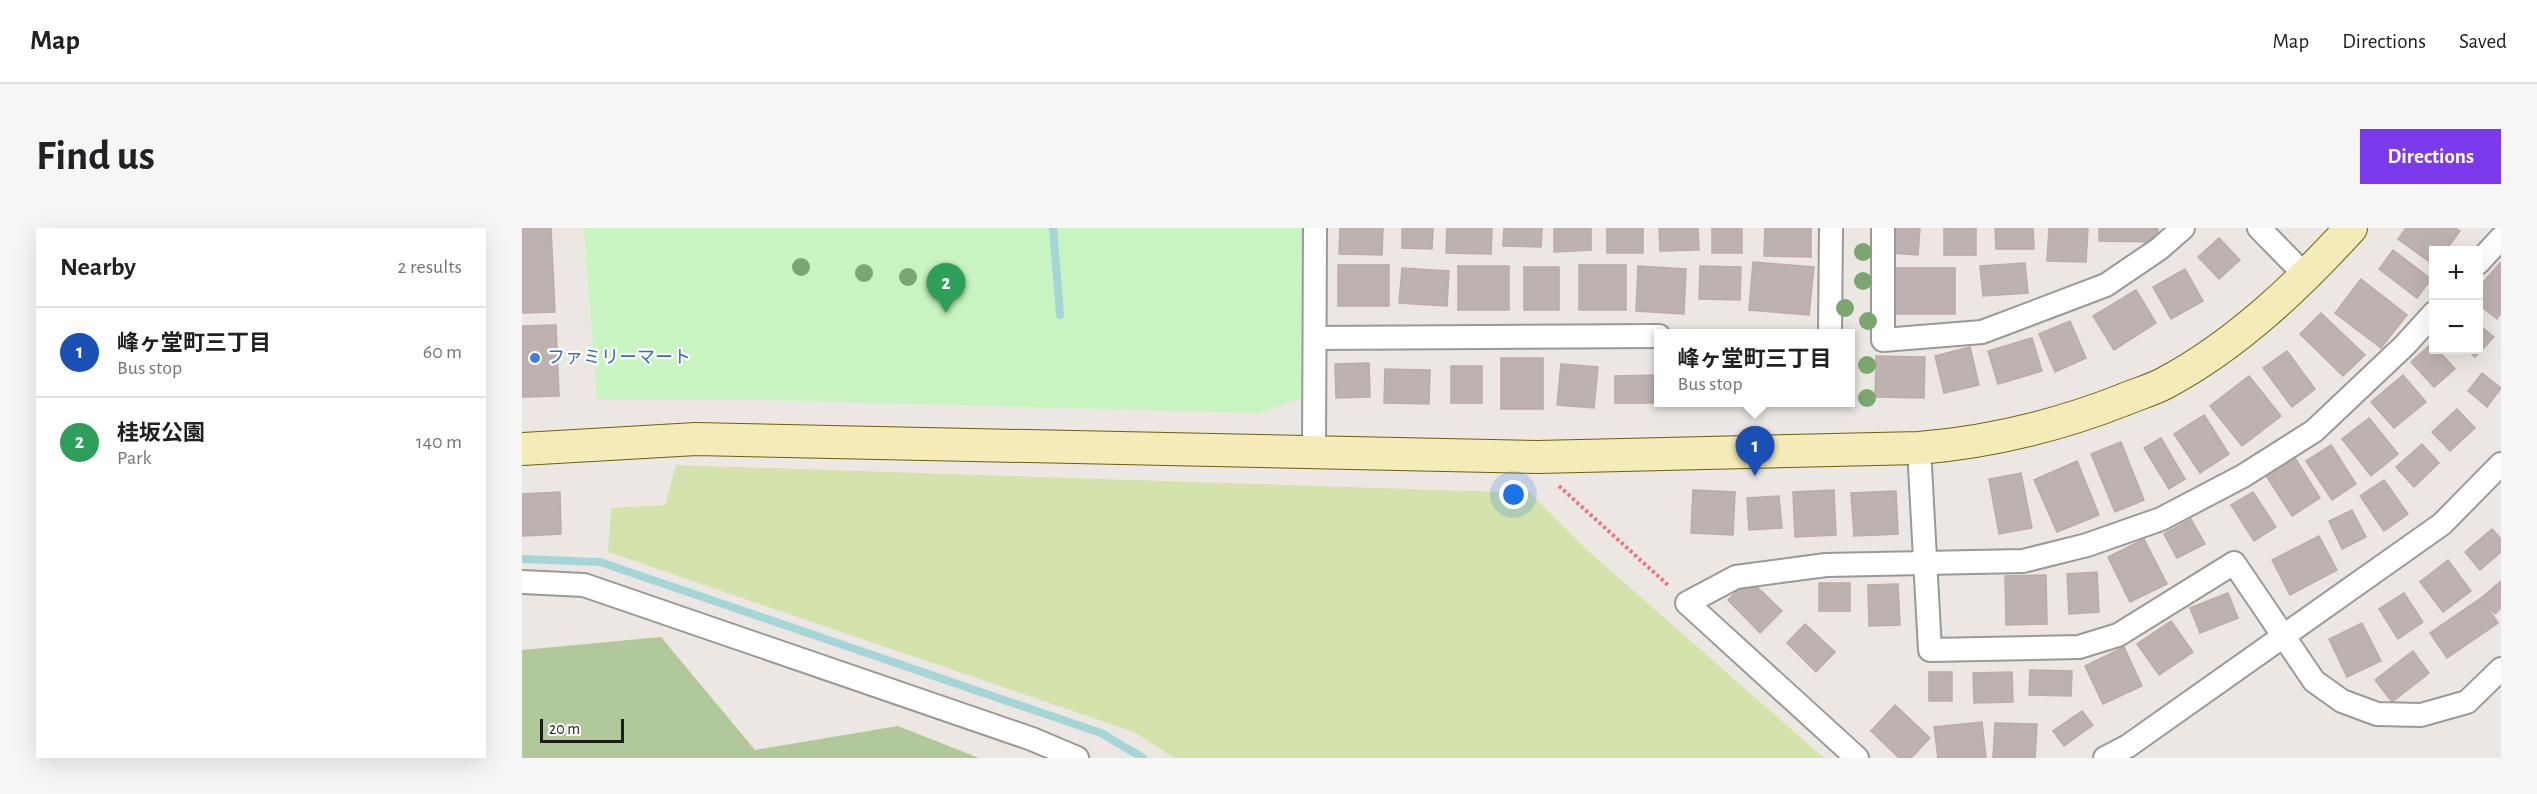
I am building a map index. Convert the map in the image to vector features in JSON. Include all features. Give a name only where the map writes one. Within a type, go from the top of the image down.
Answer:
[{"type":"street","points":[[1314,453],[1315,228]]},
{"type":"street","points":[[1830,329],[1831,228]]},
{"type":"street","points":[[1883,228],[1883,340],[1982,332],[2106,285],[2159,249],[2183,228]]},
{"type":"street","points":[[2259,228],[2307,277]]},
{"type":"street","points":[[522,449],[696,439],[1538,457],[1964,444],[2039,429],[2100,410],[2164,384],[2217,351],[2307,277],[2351,228]]},
{"type":"street","points":[[2483,258],[2501,238]]},
{"type":"street","points":[[1857,758],[1687,603],[1736,577],[1826,565],[2023,561],[2087,545],[2161,519],[2243,476],[2314,431],[2405,345],[2429,318]]},
{"type":"street","points":[[1315,338],[1654,336]]},
{"type":"street","points":[[1919,447],[1930,650],[2079,646],[2118,635],[2234,562],[2314,681],[2342,701],[2378,714],[2421,715],[2467,702],[2501,669]]},
{"type":"street","points":[[2105,758],[2128,746],[2442,524],[2501,464]]},
{"type":"street","points":[[522,582],[584,585],[1032,739],[1077,758]]},
{"type":"path","points":[[1552,480],[1687,603]]},
{"type":"green space","points":[[584,228],[1302,228],[1301,398],[1259,413],[760,400],[597,400]]},
{"type":"green space","points":[[676,465],[1530,493],[1587,550],[1824,758],[1174,758],[1134,732],[608,552],[611,508],[665,505]]},
{"type":"green space","points":[[661,637],[755,750],[898,726],[979,758],[522,758],[522,650]]},
{"type":"building","points":[[522,228],[551,228],[555,312],[522,313]]},
{"type":"building","points":[[1340,228],[1383,228],[1382,255],[1339,254]]},
{"type":"building","points":[[1402,228],[1433,228],[1432,249],[1402,248]]},
{"type":"building","points":[[1447,228],[1492,228],[1491,254],[1446,253]]},
{"type":"building","points":[[1504,228],[1542,228],[1541,247],[1503,246]]},
{"type":"building","points":[[1554,228],[1591,228],[1591,250],[1554,252]]},
{"type":"building","points":[[1607,228],[1643,228],[1643,253],[1607,253]]},
{"type":"building","points":[[1659,228],[1698,228],[1699,250],[1660,251]]},
{"type":"building","points":[[1712,228],[1742,228],[1742,253],[1712,253]]},
{"type":"building","points":[[1765,228],[1811,228],[1811,257],[1764,256]]},
{"type":"building","points":[[1894,228],[1920,228],[1918,255],[1891,253]]},
{"type":"building","points":[[1944,228],[1976,228],[1976,255],[1944,255]]},
{"type":"building","points":[[1995,228],[2033,228],[2034,249],[1996,249]]},
{"type":"building","points":[[2049,228],[2088,228],[2086,262],[2047,261]]},
{"type":"building","points":[[2099,228],[2158,228],[2158,242],[2099,241]]},
{"type":"building","points":[[2406,228],[2455,228],[2460,231],[2449,246],[2429,246],[2429,261],[2398,239]]},
{"type":"building","points":[[2219,238],[2240,260],[2219,279],[2198,257]]},
{"type":"building","points":[[2393,250],[2429,277],[2429,282],[2417,298],[2379,269]]},
{"type":"building","points":[[1753,262],[1814,267],[1809,315],[1749,310]]},
{"type":"building","points":[[2501,262],[2501,313],[2497,319],[2483,308],[2483,282]]},
{"type":"building","points":[[2025,263],[2028,293],[1983,296],[1980,266]]},
{"type":"building","points":[[1338,265],[1389,265],[1389,306],[1338,306]]},
{"type":"building","points":[[1579,265],[1626,265],[1626,310],[1579,310]]},
{"type":"building","points":[[1458,266],[1509,266],[1509,310],[1458,310]]},
{"type":"building","points":[[1638,266],[1686,269],[1684,314],[1636,311]]},
{"type":"building","points":[[1700,266],[1741,267],[1740,300],[1699,299]]},
{"type":"building","points":[[1524,267],[1559,267],[1559,310],[1524,310]]},
{"type":"building","points":[[1402,268],[1449,271],[1447,306],[1399,303]]},
{"type":"building","points":[[1895,268],[1955,268],[1955,314],[1895,314]]},
{"type":"building","points":[[2185,269],[2203,301],[2171,319],[2153,287]]},
{"type":"building","points":[[2361,279],[2407,315],[2381,348],[2335,313]]},
{"type":"building","points":[[2136,290],[2156,323],[2114,350],[2093,316]]},
{"type":"building","points":[[2321,313],[2365,355],[2343,376],[2300,334]]},
{"type":"building","points":[[2070,321],[2086,358],[2055,372],[2039,334]]},
{"type":"building","points":[[556,325],[559,396],[522,397],[522,326]]},
{"type":"building","points":[[2483,328],[2494,337],[2483,349]]},
{"type":"building","points":[[2032,338],[2042,371],[1998,384],[1988,351]]},
{"type":"building","points":[[2429,346],[2429,354],[2442,354],[2455,369],[2434,387],[2411,362]]},
{"type":"building","points":[[1970,347],[1979,385],[1944,393],[1935,356]]},
{"type":"building","points":[[2287,351],[2315,389],[2292,407],[2263,368]]},
{"type":"building","points":[[1876,356],[1925,357],[1924,398],[1875,397]]},
{"type":"building","points":[[1501,358],[1543,358],[1543,409],[1501,409]]},
{"type":"building","points":[[1369,363],[1370,397],[1336,398],[1335,364]]},
{"type":"building","points":[[1561,364],[1598,367],[1594,408],[1557,405]]},
{"type":"building","points":[[1451,366],[1482,366],[1482,403],[1451,403]]},
{"type":"building","points":[[1385,369],[1430,370],[1429,404],[1384,403]]},
{"type":"building","points":[[2482,373],[2501,388],[2487,407],[2468,391]]},
{"type":"building","points":[[1654,375],[1654,403],[1615,403],[1615,376]]},
{"type":"building","points":[[2403,375],[2426,402],[2394,428],[2371,402]]},
{"type":"building","points":[[2249,376],[2281,416],[2242,446],[2210,406]]},
{"type":"building","points":[[2457,409],[2475,428],[2450,451],[2432,432]]},
{"type":"building","points":[[2204,415],[2229,454],[2200,473],[2174,434]]},
{"type":"building","points":[[2369,418],[2398,454],[2371,476],[2342,439]]},
{"type":"building","points":[[2161,438],[2185,479],[2169,489],[2144,448]]},
{"type":"building","points":[[2121,442],[2144,500],[2115,512],[2091,454]]},
{"type":"building","points":[[2422,444],[2439,463],[2414,487],[2396,467]]},
{"type":"building","points":[[2331,445],[2356,484],[2332,500],[2306,461]]},
{"type":"building","points":[[2292,453],[2320,498],[2292,516],[2263,471]]},
{"type":"building","points":[[2077,461],[2099,515],[2057,532],[2034,480]]},
{"type":"building","points":[[2021,473],[2032,528],[1999,534],[1989,479]]},
{"type":"building","points":[[2384,480],[2408,514],[2384,531],[2360,496]]},
{"type":"building","points":[[1693,490],[1735,492],[1733,535],[1691,533]]},
{"type":"building","points":[[1834,490],[1836,535],[1795,537],[1793,492]]},
{"type":"building","points":[[1896,491],[1898,534],[1854,536],[1851,493]]},
{"type":"building","points":[[560,492],[561,534],[522,536],[522,494]]},
{"type":"building","points":[[2253,492],[2276,527],[2254,541],[2231,505]]},
{"type":"building","points":[[1779,496],[1782,528],[1749,530],[1747,498]]},
{"type":"building","points":[[2352,510],[2366,537],[2342,549],[2329,521]]},
{"type":"building","points":[[2191,519],[2205,544],[2177,558],[2164,534]]},
{"type":"building","points":[[2492,529],[2501,539],[2501,552],[2480,570],[2465,552]]},
{"type":"building","points":[[2319,536],[2337,570],[2290,595],[2272,560]]},
{"type":"building","points":[[2144,539],[2167,584],[2130,602],[2108,557]]},
{"type":"building","points":[[2448,560],[2471,591],[2443,612],[2420,582]]},
{"type":"building","points":[[2097,572],[2099,612],[2069,614],[2067,574]]},
{"type":"building","points":[[2046,575],[2047,624],[2006,625],[2005,576]]},
{"type":"building","points":[[1749,579],[1782,611],[1760,633],[1728,600]]},
{"type":"building","points":[[2501,581],[2501,608],[2495,614],[2481,598]]},
{"type":"building","points":[[1819,583],[1850,583],[1850,611],[1819,611]]},
{"type":"building","points":[[1898,584],[1900,625],[1869,626],[1868,585]]},
{"type":"building","points":[[2228,593],[2238,618],[2200,633],[2190,608]]},
{"type":"building","points":[[2404,593],[2423,622],[2398,639],[2379,609]]},
{"type":"building","points":[[2481,598],[2498,623],[2447,658],[2430,633]]},
{"type":"building","points":[[2171,621],[2193,652],[2159,675],[2137,644]]},
{"type":"building","points":[[2362,623],[2381,661],[2347,677],[2329,639]]},
{"type":"building","points":[[1805,624],[1835,652],[1816,672],[1787,643]]},
{"type":"building","points":[[2124,647],[2142,686],[2103,704],[2085,666]]},
{"type":"building","points":[[2413,651],[2429,673],[2392,702],[2375,680]]},
{"type":"building","points":[[2030,670],[2072,671],[2071,696],[2029,695]]},
{"type":"building","points":[[1929,672],[1952,672],[1952,701],[1929,701]]},
{"type":"building","points":[[2012,672],[2013,702],[1974,703],[1973,673]]},
{"type":"building","points":[[1895,705],[1930,738],[1911,758],[1899,758],[1871,731]]},
{"type":"building","points":[[2082,711],[2093,725],[2064,746],[2053,731]]},
{"type":"building","points":[[1982,722],[1986,758],[1938,758],[1934,727]]},
{"type":"building","points":[[1995,723],[2037,724],[2035,758],[1993,758]]},
{"type":"waterway","points":[[1053,228],[1060,315]]},
{"type":"waterway","points":[[522,559],[600,562],[1101,733],[1143,758]]},
{"type":"place","name":"桂坂公園","points":[[946,313]]},
{"type":"place","name":"ファミリーマート","points":[[535,358]]},
{"type":"place","name":"峰ヶ堂町三丁目","points":[[1755,476]]}]
